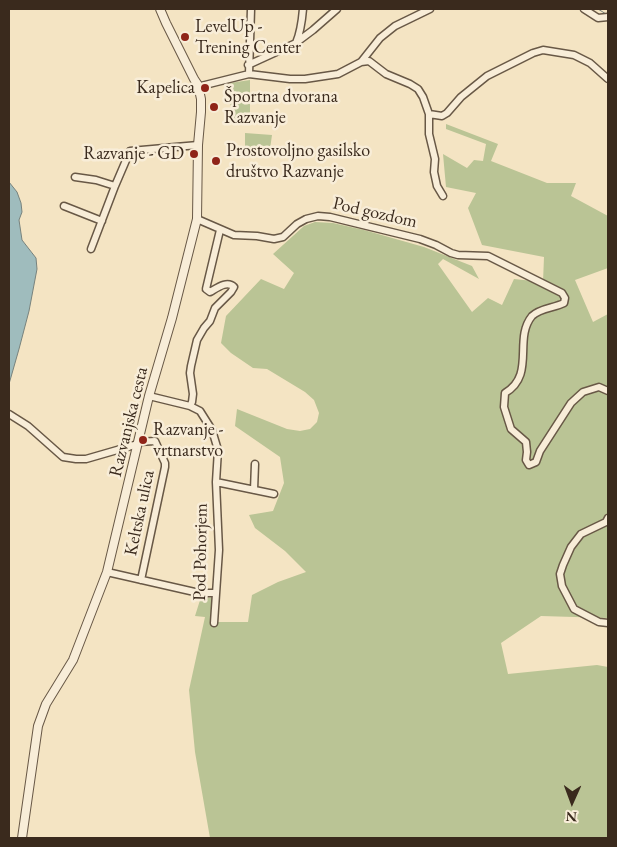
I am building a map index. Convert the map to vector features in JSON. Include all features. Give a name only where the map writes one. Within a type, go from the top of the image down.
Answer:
[{"type":"street","name":"Razvanjska cesta","points":[[22,838],[38,726],[46,704],[72,660],[107,572],[149,396],[172,318],[197,219],[198,145],[201,112],[200,86],[194,79],[160,9]]},
{"type":"street","points":[[249,74],[251,9]]},
{"type":"street","points":[[296,43],[300,32],[303,9]]},
{"type":"street","points":[[248,65],[296,43],[337,9]]},
{"type":"street","points":[[361,62],[380,38],[395,26],[430,9]]},
{"type":"street","points":[[584,9],[598,18],[607,18]]},
{"type":"street","points":[[429,114],[442,116],[461,97],[488,76],[533,53],[543,50],[574,55],[590,63],[608,79]]},
{"type":"street","points":[[200,86],[249,74],[305,79],[338,74],[361,62],[369,61],[386,74],[410,84],[423,97],[429,114],[429,134],[435,159],[434,172],[437,186],[443,196]]},
{"type":"street","points":[[91,249],[130,151],[198,145]]},
{"type":"street","points":[[76,177],[96,180],[115,186]]},
{"type":"street","points":[[64,206],[102,221]]},
{"type":"street","name":"Pod gozdom","points":[[197,219],[234,235],[274,239],[283,237],[306,219],[318,216],[330,217],[420,239],[436,245],[451,254],[488,256],[562,293],[565,298],[564,303],[556,307],[543,309],[533,315],[526,326],[521,375],[513,388],[505,393],[504,407],[511,429],[526,442],[526,460],[529,465],[536,462],[540,451],[572,403],[583,392],[599,387],[608,391]]},
{"type":"street","points":[[149,396],[190,406],[192,402],[193,394],[190,373],[195,347],[215,308],[234,287],[226,283],[210,292],[206,289],[220,230]]},
{"type":"street","name":"Pod Pohorjem","points":[[190,406],[200,411],[212,430],[218,450],[216,482],[219,550],[214,623]]},
{"type":"street","points":[[9,414],[28,426],[63,457],[86,459],[138,443]]},
{"type":"street","name":"Keltska ulica","points":[[138,443],[155,441],[165,463],[140,580]]},
{"type":"street","points":[[254,464],[254,490]]},
{"type":"street","name":"Pod Pohorjem","points":[[216,482],[274,494]]},
{"type":"street","points":[[608,518],[606,522],[581,534],[571,547],[562,565],[560,574],[562,586],[574,610],[599,622],[608,623]]},
{"type":"street","points":[[107,572],[199,593],[216,593]]},
{"type":"green space","points":[[250,80],[250,122],[231,122],[230,83]]},
{"type":"green space","points":[[446,124],[498,144],[491,161],[547,183],[576,183],[571,196],[608,216],[608,268],[575,280],[593,322],[608,314],[608,618],[541,616],[501,643],[508,674],[597,665],[608,667],[608,838],[210,838],[195,752],[189,690],[205,617],[195,616],[201,597],[213,598],[212,622],[248,622],[252,595],[278,582],[306,572],[285,551],[255,528],[249,515],[273,511],[284,483],[280,457],[235,426],[237,409],[287,429],[300,431],[310,429],[317,422],[319,413],[314,400],[305,392],[267,369],[253,368],[231,353],[221,343],[226,316],[261,279],[284,289],[294,273],[273,254],[304,226],[315,222],[333,223],[364,230],[424,247],[472,266],[479,279],[443,259],[438,264],[472,312],[488,298],[502,305],[514,279],[543,282],[544,257],[482,245],[468,208],[476,193],[446,187],[443,154],[467,168],[474,160],[483,161],[486,144],[446,129]]},
{"type":"green space","points":[[245,133],[272,135],[270,149],[245,147]]},
{"type":"water","points":[[9,182],[17,192],[21,203],[22,212],[19,220],[22,240],[36,258],[37,269],[29,311],[9,384]]},
{"type":"waterway","points":[[308,30],[331,9]]},
{"type":"waterway","points":[[598,9],[606,14]]},
{"type":"place","name":"LevelUp - Trening Center","points":[[185,37]]},
{"type":"place","name":"Kapelica","points":[[205,88]]},
{"type":"place","name":"Športna dvorana Razvanje","points":[[214,107]]},
{"type":"place","name":"Razvanje - GD","points":[[194,154]]},
{"type":"place","name":"Prostovoljno gasilsko društvo Razvanje","points":[[216,161]]},
{"type":"place","name":"Razvanje - vrtnarstvo","points":[[143,440]]}]
